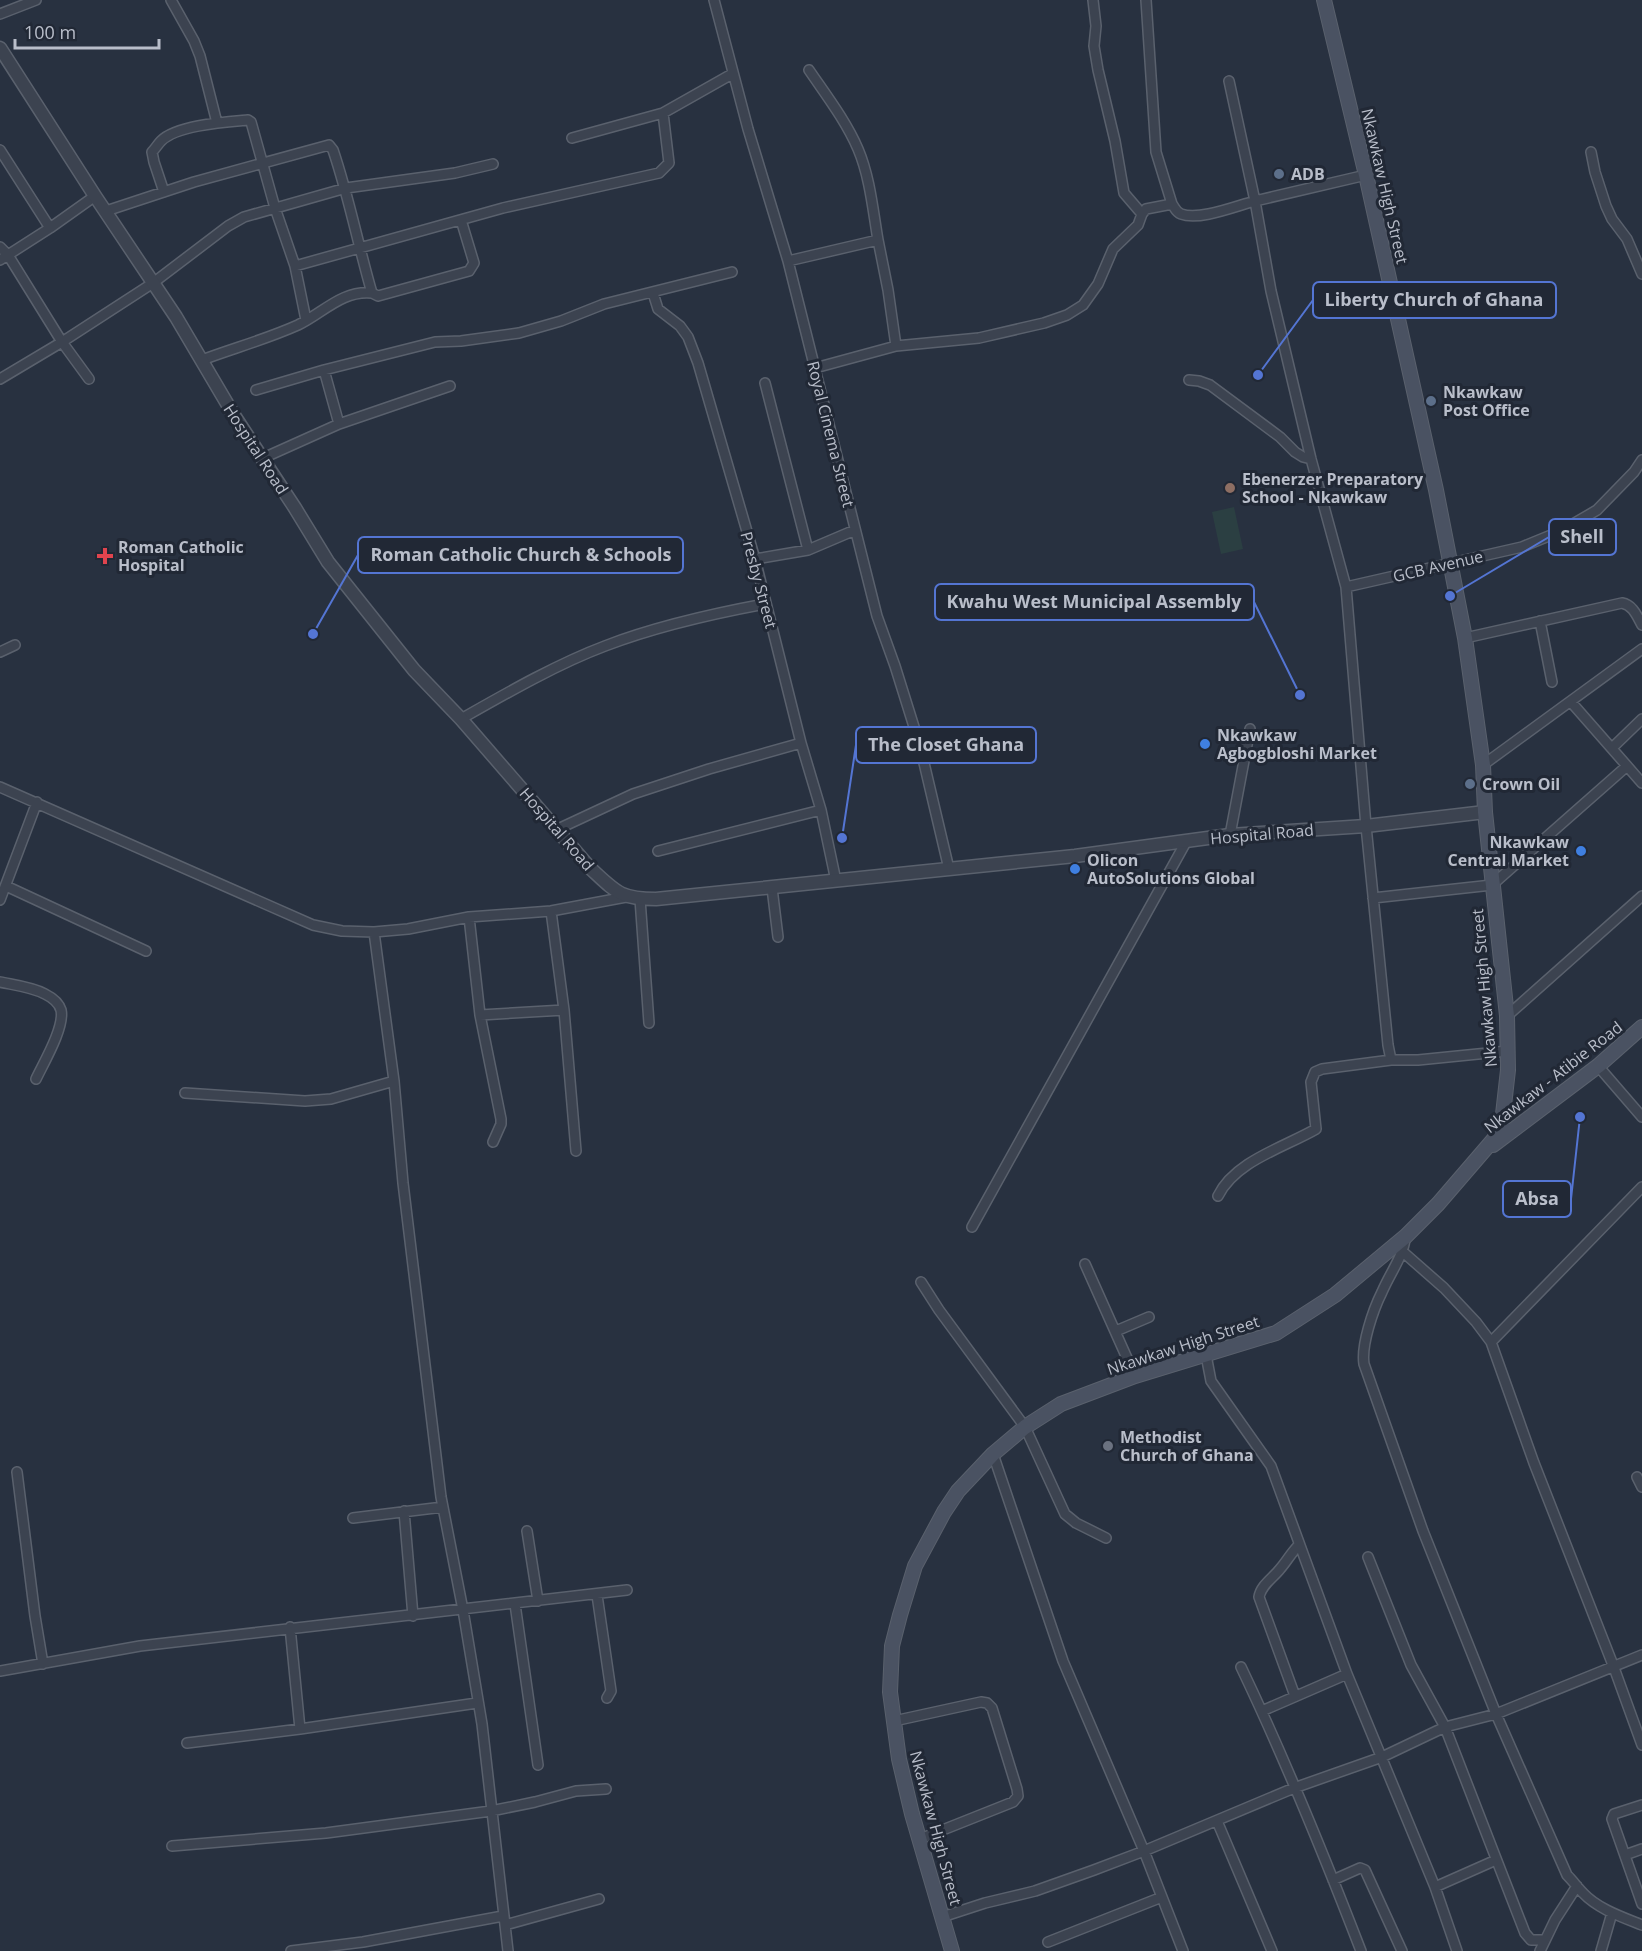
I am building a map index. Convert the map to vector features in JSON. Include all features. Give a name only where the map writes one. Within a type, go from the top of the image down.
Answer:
[{"type":"main road","name":"Nkawkaw High Street","points":[[952,1951],[912,1814],[899,1759],[890,1692],[892,1646],[915,1566],[944,1512],[958,1491],[993,1454],[1025,1427],[1061,1404],[1135,1376],[1276,1333],[1301,1318],[1335,1294],[1406,1236],[1484,1152],[1502,1123],[1508,1070],[1507,1016],[1485,812],[1483,765],[1465,638],[1451,562],[1366,175],[1324,0]]},
{"type":"main road","name":"Nkawkaw - Atibie Road","points":[[1484,1152],[1599,1066],[1642,1027]]},
{"type":"street","points":[[0,14],[36,0]]},
{"type":"street","points":[[171,0],[200,56],[217,123]]},
{"type":"street","name":"Royal Cinema Street","points":[[714,0],[732,74],[788,261],[877,616],[920,746],[950,869]]},
{"type":"street","points":[[1094,0],[1096,26],[1094,46],[1124,193],[1142,214]]},
{"type":"street","points":[[1146,0],[1156,152],[1172,204],[1177,211],[1194,217],[1366,175]]},
{"type":"street","name":"Hospital Road","points":[[0,48],[153,283],[261,459],[296,508],[328,562],[414,670],[461,719],[590,868],[611,888],[626,897],[640,899],[772,888],[1075,856],[1230,836],[1366,826],[1485,812]]},
{"type":"street","points":[[809,70],[858,150],[867,180],[896,346]]},
{"type":"street","points":[[572,138],[663,113],[732,74]]},
{"type":"street","points":[[1229,81],[1255,201],[1271,291],[1311,459],[1346,588],[1366,826],[1391,1060]]},
{"type":"street","points":[[295,266],[502,208],[659,173],[669,163],[663,113]]},
{"type":"street","points":[[164,192],[152,152],[162,139],[183,130],[217,123],[248,120],[251,122],[275,208],[295,266],[306,320]]},
{"type":"street","points":[[106,211],[329,145],[333,150],[346,188],[359,248],[372,293]]},
{"type":"street","points":[[0,150],[50,228]]},
{"type":"street","points":[[1591,152],[1606,207],[1627,239],[1642,274]]},
{"type":"street","points":[[0,379],[153,283],[228,225],[244,217],[346,188],[455,173],[493,164]]},
{"type":"street","points":[[4,258],[95,196]]},
{"type":"street","points":[[814,368],[896,346],[979,338],[1044,323],[1067,315],[1083,305],[1098,284],[1113,249],[1138,225],[1146,209],[1172,204]]},
{"type":"street","points":[[202,360],[299,324],[344,296],[364,292],[378,296],[384,295],[469,271],[474,263],[461,220]]},
{"type":"street","points":[[788,261],[878,240]]},
{"type":"street","points":[[0,247],[4,258],[89,379]]},
{"type":"street","points":[[256,390],[435,342],[519,333],[604,304],[732,272]]},
{"type":"street","name":"Presby Street","points":[[653,293],[658,309],[680,326],[688,337],[698,363],[755,559],[801,743],[821,810],[836,881]]},
{"type":"street","points":[[324,370],[339,424]]},
{"type":"street","points":[[1189,380],[1210,385],[1280,437],[1294,452],[1311,459]]},
{"type":"street","points":[[765,383],[808,549]]},
{"type":"street","points":[[261,459],[339,424],[450,386]]},
{"type":"street","name":"GCB Avenue","points":[[1346,588],[1522,547],[1562,531],[1597,510],[1634,472],[1642,460]]},
{"type":"street","points":[[755,559],[808,549],[855,530]]},
{"type":"street","points":[[1465,638],[1622,603],[1628,604],[1634,610],[1642,625]]},
{"type":"street","points":[[461,719],[604,646],[687,620],[765,604]]},
{"type":"street","points":[[1540,621],[1551,682]]},
{"type":"street","points":[[0,652],[15,645]]},
{"type":"street","points":[[1483,765],[1642,648]]},
{"type":"street","points":[[1571,702],[1642,783]]},
{"type":"street","points":[[1612,748],[1642,720]]},
{"type":"street","points":[[1230,836],[1250,729]]},
{"type":"street","points":[[558,829],[633,794],[709,769],[801,743]]},
{"type":"street","points":[[1373,898],[1492,885],[1627,766]]},
{"type":"street","points":[[0,787],[313,925],[342,931],[374,932],[408,929],[469,917],[550,911],[626,897]]},
{"type":"street","points":[[0,900],[38,802]]},
{"type":"street","points":[[658,851],[821,810]]},
{"type":"street","points":[[972,1227],[1186,842]]},
{"type":"street","points":[[6,886],[146,951]]},
{"type":"street","points":[[772,888],[778,937]]},
{"type":"street","points":[[1507,1016],[1642,896]]},
{"type":"street","points":[[640,899],[649,1023]]},
{"type":"street","points":[[550,911],[564,1010],[576,1151]]},
{"type":"street","points":[[469,917],[480,1015],[501,1119],[493,1142]]},
{"type":"street","points":[[374,932],[394,1081],[404,1194],[443,1507],[482,1724],[508,1951]]},
{"type":"street","points":[[0,982],[45,994],[57,1003],[61,1011],[61,1020],[51,1048],[36,1079]]},
{"type":"street","points":[[480,1015],[564,1010]]},
{"type":"street","points":[[1218,1196],[1222,1186],[1269,1150],[1316,1129],[1311,1082],[1315,1072],[1322,1069],[1391,1060],[1418,1060],[1508,1051]]},
{"type":"street","points":[[1599,1066],[1642,1118]]},
{"type":"street","points":[[185,1094],[305,1101],[331,1099],[394,1081]]},
{"type":"street","points":[[1491,1342],[1642,1187]]},
{"type":"street","points":[[1406,1236],[1403,1252],[1380,1294],[1363,1351],[1364,1364],[1423,1531],[1496,1714],[1567,1875],[1584,1895],[1612,1913],[1642,1925]]},
{"type":"street","points":[[1403,1252],[1444,1288],[1476,1322],[1491,1342],[1534,1463],[1642,1745]]},
{"type":"street","points":[[1085,1264],[1135,1376]]},
{"type":"street","points":[[921,1282],[1025,1427],[1065,1514],[1076,1523],[1106,1538]]},
{"type":"street","points":[[1116,1332],[1149,1317]]},
{"type":"street","points":[[1206,1355],[1211,1380],[1271,1466],[1347,1674],[1435,1887],[1457,1951]]},
{"type":"street","points":[[993,1454],[1063,1661],[1144,1851],[1183,1951]]},
{"type":"street","points":[[17,1472],[43,1664]]},
{"type":"street","points":[[1637,1477],[1642,1487]]},
{"type":"street","points":[[353,1518],[443,1507]]},
{"type":"street","points":[[404,1511],[413,1616]]},
{"type":"street","points":[[527,1531],[538,1601]]},
{"type":"street","points":[[1295,1696],[1259,1597],[1263,1587],[1299,1545]]},
{"type":"street","points":[[1368,1557],[1411,1665],[1444,1726],[1527,1936],[1531,1940],[1545,1940]]},
{"type":"street","points":[[0,1671],[140,1646],[627,1590]]},
{"type":"street","points":[[597,1595],[611,1690],[607,1698]]},
{"type":"street","points":[[515,1604],[538,1766]]},
{"type":"street","points":[[290,1627],[300,1729]]},
{"type":"street","points":[[942,1917],[985,1903],[1035,1891],[1144,1851],[1294,1788],[1382,1757],[1444,1726],[1496,1714],[1642,1655]]},
{"type":"street","points":[[1241,1667],[1262,1711],[1361,1951]]},
{"type":"street","points":[[1262,1711],[1347,1674]]},
{"type":"street","points":[[894,1721],[981,1702],[987,1703],[992,1708],[1017,1789],[1018,1796],[1013,1802],[920,1839]]},
{"type":"street","points":[[187,1743],[477,1703]]},
{"type":"street","points":[[172,1846],[326,1833],[491,1811],[576,1791],[606,1789]]},
{"type":"street","points":[[1642,1805],[1612,1816],[1642,1904]]},
{"type":"street","points":[[1216,1821],[1272,1951]]},
{"type":"street","points":[[1625,1856],[1642,1849]]},
{"type":"street","points":[[1435,1887],[1496,1860]]},
{"type":"street","points":[[1333,1880],[1360,1868],[1365,1870],[1402,1951]]},
{"type":"street","points":[[1540,1951],[1577,1886]]},
{"type":"street","points":[[1048,1942],[1162,1897]]},
{"type":"street","points":[[291,1951],[504,1920],[599,1899]]},
{"type":"street","points":[[1601,1951],[1612,1913]]},
{"type":"green space","points":[[1234,507],[1243,549],[1221,554],[1212,512]]},
{"type":"place","name":"ADB","points":[[1279,174]]},
{"type":"place","name":"Liberty Church of Ghana","points":[[1258,375]]},
{"type":"place","name":"Nkawkaw Post Office","points":[[1431,401]]},
{"type":"place","name":"Ebenerzer Preparatory School - Nkawkaw","points":[[1230,488]]},
{"type":"place","name":"Roman Catholic Hospital","points":[[105,556]]},
{"type":"place","name":"Shell","points":[[1450,596]]},
{"type":"place","name":"Roman Catholic Church & Schools","points":[[313,634]]},
{"type":"place","name":"Kwahu West Municipal Assembly","points":[[1300,695]]},
{"type":"place","name":"Nkawkaw Agbogbloshi Market","points":[[1205,744]]},
{"type":"place","name":"Crown Oil","points":[[1470,784]]},
{"type":"place","name":"The Closet Ghana","points":[[842,838]]},
{"type":"place","name":"Nkawkaw Central Market","points":[[1581,851]]},
{"type":"place","name":"Olicon AutoSolutions Global","points":[[1075,869]]},
{"type":"place","name":"Absa","points":[[1580,1117]]},
{"type":"place","name":"Methodist Church of Ghana","points":[[1108,1446]]}]
